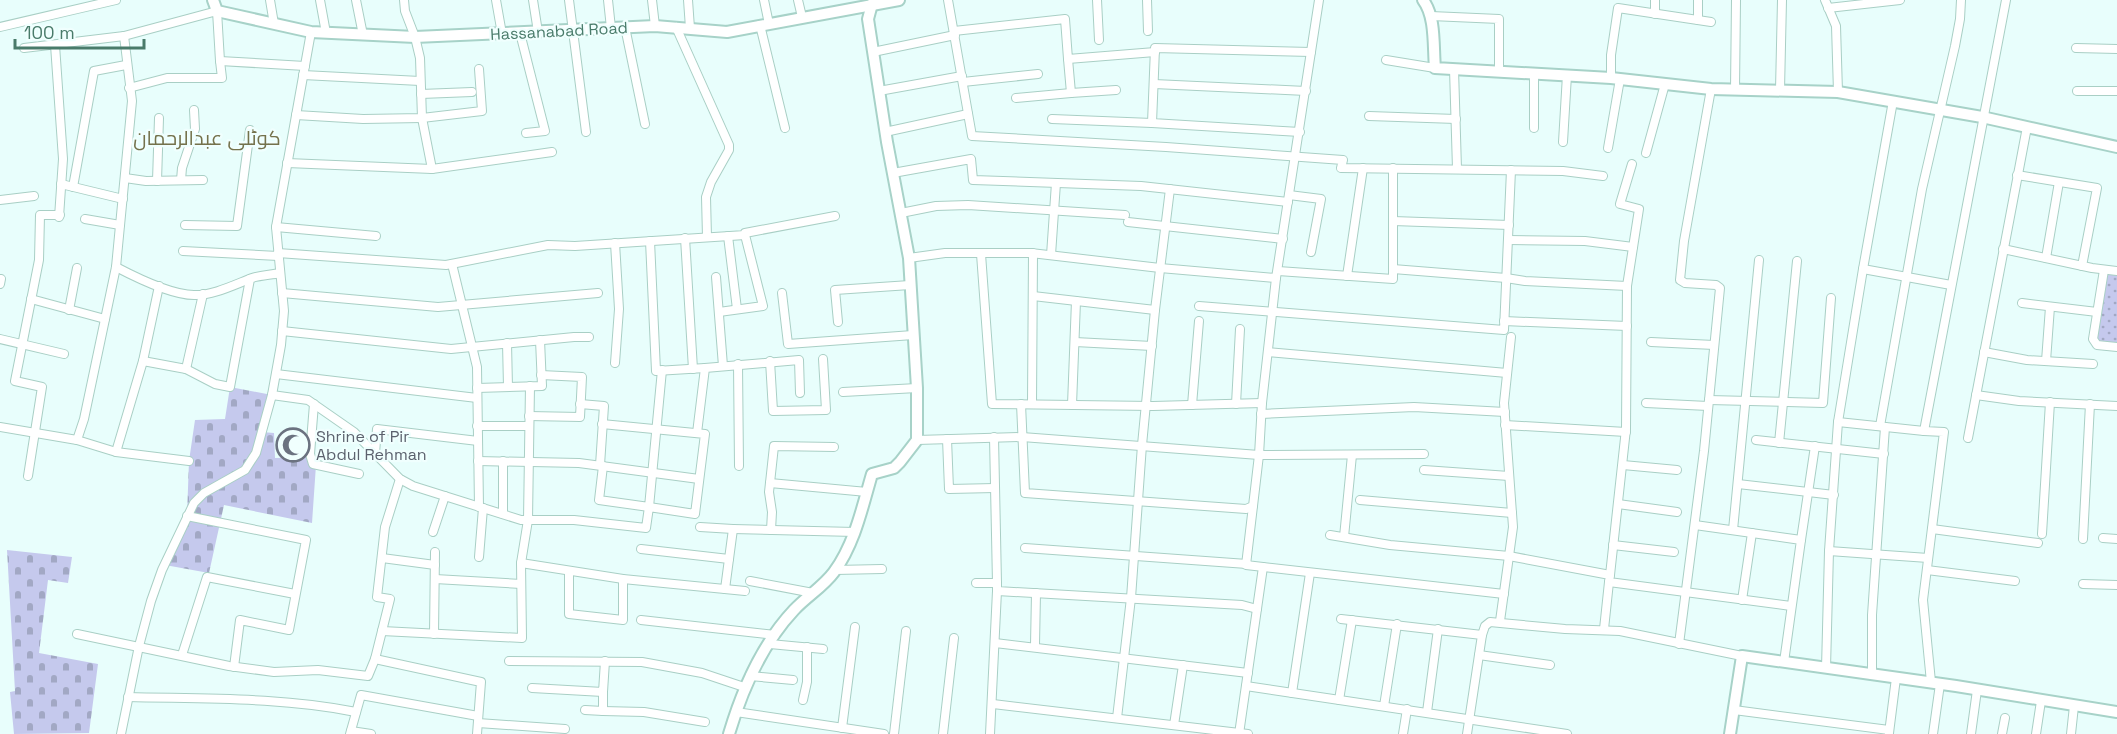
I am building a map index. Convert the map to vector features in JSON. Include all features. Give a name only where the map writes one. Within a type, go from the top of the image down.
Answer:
[{"type":"street","points":[[0,27],[116,0]]},
{"type":"street","points":[[270,0],[274,24]]},
{"type":"street","points":[[320,0],[327,33]]},
{"type":"street","points":[[356,0],[363,35]]},
{"type":"street","points":[[404,0],[405,11],[416,37],[420,58],[422,118],[432,169]]},
{"type":"street","points":[[496,0],[502,34]]},
{"type":"street","points":[[533,0],[538,32]]},
{"type":"street","points":[[569,0],[586,132]]},
{"type":"street","points":[[608,0],[611,28]]},
{"type":"street","points":[[652,0],[656,26]]},
{"type":"street","points":[[688,0],[690,28]]},
{"type":"street","points":[[764,0],[764,25],[784,128]]},
{"type":"street","points":[[798,0],[802,17]]},
{"type":"street","name":"Hassanabad Road","points":[[215,5],[274,24],[311,32],[416,37],[656,26],[727,32],[802,17],[850,4],[899,0]]},
{"type":"street","points":[[948,0],[972,136],[1343,160],[1341,168],[1563,171],[1603,176]]},
{"type":"street","points":[[1097,0],[1100,40]]},
{"type":"street","points":[[1147,0],[1148,31]]},
{"type":"street","points":[[1247,564],[1272,312],[1319,0]]},
{"type":"street","points":[[1423,0],[1431,16],[1435,68]]},
{"type":"street","points":[[1655,0],[1655,14]]},
{"type":"street","points":[[1698,0],[1698,20]]},
{"type":"street","points":[[1736,0],[1736,90]]},
{"type":"street","points":[[1780,90],[1782,0]]},
{"type":"street","points":[[1838,92],[1836,26],[1826,4],[1900,0]]},
{"type":"street","points":[[1872,675],[1872,615],[1884,454],[1883,427],[1922,189],[1960,19],[1961,0]]},
{"type":"street","points":[[1924,430],[2006,0]]},
{"type":"street","points":[[729,734],[744,687],[772,639],[795,609],[835,570],[848,549],[872,474],[894,468],[917,440],[917,388],[909,258],[885,132],[868,19],[872,4]]},
{"type":"street","points":[[24,48],[124,36],[215,5],[222,78],[167,78],[129,88]]},
{"type":"street","points":[[1608,148],[1616,79],[1611,55],[1618,8],[1711,22]]},
{"type":"street","points":[[1431,16],[1499,19],[1499,71]]},
{"type":"street","points":[[873,52],[954,33],[1065,19],[1071,93]]},
{"type":"street","points":[[626,27],[645,124]]},
{"type":"street","points":[[676,27],[729,146],[706,197],[707,237]]},
{"type":"street","points":[[121,734],[151,601],[162,570],[194,503],[204,493],[245,470],[256,453],[272,395],[284,311],[276,227],[311,32]]},
{"type":"street","points":[[520,33],[545,131],[526,133]]},
{"type":"street","points":[[77,440],[84,419],[116,267],[132,101],[124,36]]},
{"type":"street","points":[[28,476],[42,387],[15,381],[39,260],[40,215],[59,216],[63,159],[55,45]]},
{"type":"street","points":[[1152,123],[1155,48],[1311,52]]},
{"type":"street","points":[[2076,48],[2117,49]]},
{"type":"street","points":[[1068,59],[1155,52]]},
{"type":"street","points":[[1386,60],[1435,68],[1567,75],[1711,89],[1838,92],[1939,108],[2117,147]]},
{"type":"street","points":[[220,61],[420,81]]},
{"type":"street","points":[[73,187],[94,71],[126,65]]},
{"type":"street","points":[[296,115],[363,119],[422,118],[482,111],[479,69]]},
{"type":"street","points":[[1454,69],[1457,169]]},
{"type":"street","points":[[1534,73],[1534,128]]},
{"type":"street","points":[[879,91],[962,79],[1038,74]]},
{"type":"street","points":[[1563,142],[1567,75]]},
{"type":"street","points":[[1154,84],[1306,91]]},
{"type":"street","points":[[1646,153],[1665,84]]},
{"type":"street","points":[[1679,644],[1695,525],[1720,288],[1716,285],[1685,283],[1680,280],[1684,242],[1711,89]]},
{"type":"street","points":[[1016,98],[1116,90]]},
{"type":"street","points":[[2077,91],[2117,91]]},
{"type":"street","points":[[420,94],[472,92]]},
{"type":"street","points":[[1826,668],[1829,551],[1838,422],[1893,101]]},
{"type":"street","points":[[181,180],[182,168],[195,129],[194,110]]},
{"type":"street","points":[[885,132],[969,114]]},
{"type":"street","points":[[1369,116],[1456,119]]},
{"type":"street","points":[[157,181],[159,118]]},
{"type":"street","points":[[1052,119],[1300,132]]},
{"type":"street","points":[[1968,438],[2027,127]]},
{"type":"street","points":[[185,225],[237,226],[250,130]]},
{"type":"street","points":[[287,163],[432,169],[552,152]]},
{"type":"street","points":[[893,173],[971,159],[973,180],[1170,189],[1321,200],[1311,252]]},
{"type":"street","points":[[1604,630],[1626,432],[1627,286],[1639,209],[1620,204],[1632,164]]},
{"type":"street","points":[[1347,276],[1363,168]]},
{"type":"street","points":[[909,258],[945,253],[1033,253],[1160,268],[1393,279],[1393,168]]},
{"type":"street","points":[[1199,306],[1504,330],[1511,170]]},
{"type":"street","points":[[2017,175],[2097,188],[2082,266]]},
{"type":"street","points":[[125,178],[157,181],[202,180]]},
{"type":"street","points":[[2046,258],[2059,182]]},
{"type":"street","points":[[1051,255],[1056,183]]},
{"type":"street","points":[[61,184],[123,199]]},
{"type":"street","points":[[1117,718],[1131,598],[1155,310],[1170,189]]},
{"type":"street","points":[[0,200],[34,196]]},
{"type":"street","points":[[901,213],[936,206],[1054,210],[1126,218],[1165,226],[1283,239]]},
{"type":"street","points":[[183,251],[446,265],[548,245],[575,246],[745,235],[745,233],[835,216]]},
{"type":"street","points":[[85,219],[120,225]]},
{"type":"street","points":[[1393,221],[1509,225]]},
{"type":"street","points":[[276,227],[376,236]]},
{"type":"street","points":[[719,312],[762,306],[745,235]]},
{"type":"street","points":[[728,236],[737,309]]},
{"type":"street","points":[[685,238],[693,369]]},
{"type":"street","points":[[1508,240],[1585,241],[1633,247]]},
{"type":"street","points":[[650,241],[656,371],[799,360],[801,393]]},
{"type":"street","points":[[615,243],[620,309],[615,363]]},
{"type":"street","points":[[2003,249],[2117,271]]},
{"type":"street","points":[[1032,404],[1033,253]]},
{"type":"street","points":[[981,254],[992,404],[1147,406],[1262,403]]},
{"type":"street","points":[[1734,530],[1759,260]]},
{"type":"street","points":[[1779,443],[1797,261]]},
{"type":"street","points":[[452,264],[477,367],[481,507],[479,557]]},
{"type":"street","points":[[116,267],[139,279],[195,296],[250,279],[280,273]]},
{"type":"street","points":[[69,310],[76,268]]},
{"type":"street","points":[[1393,269],[1525,281],[1627,286]]},
{"type":"street","points":[[1863,269],[1951,285]]},
{"type":"street","points":[[2103,270],[2093,339],[2097,345],[2117,346]]},
{"type":"street","points":[[716,277],[723,366]]},
{"type":"street","points":[[143,361],[186,369],[215,384],[230,387],[250,279]]},
{"type":"street","points":[[838,322],[835,290],[910,285]]},
{"type":"street","points":[[116,452],[143,361],[159,286]]},
{"type":"street","points":[[282,293],[438,307],[598,293]]},
{"type":"street","points":[[782,293],[788,344],[913,335]]},
{"type":"street","points":[[186,369],[203,294]]},
{"type":"street","points":[[1033,296],[1155,310]]},
{"type":"street","points":[[1646,403],[1746,401],[1823,403],[1831,298]]},
{"type":"street","points":[[31,300],[105,319]]},
{"type":"street","points":[[1072,405],[1076,301]]},
{"type":"street","points":[[2022,303],[2097,312]]},
{"type":"street","points":[[2046,361],[2050,306]]},
{"type":"street","points":[[1192,405],[1199,321]]},
{"type":"street","points":[[1504,321],[1627,326]]},
{"type":"street","points":[[1236,404],[1240,329]]},
{"type":"street","points":[[282,331],[451,349],[589,337]]},
{"type":"street","points":[[1500,621],[1513,527],[1504,412],[1511,337]]},
{"type":"street","points":[[0,339],[64,354]]},
{"type":"street","points":[[477,388],[542,386],[540,340]]},
{"type":"street","points":[[1075,342],[1152,346]]},
{"type":"street","points":[[1651,342],[1714,345]]},
{"type":"street","points":[[507,343],[508,387]]},
{"type":"street","points":[[1268,352],[1507,373]]},
{"type":"street","points":[[1984,352],[2027,360],[2093,364]]},
{"type":"street","points":[[770,361],[773,411],[826,410],[823,359]]},
{"type":"street","points":[[738,364],[739,466]]},
{"type":"street","points":[[697,433],[705,368]]},
{"type":"street","points":[[272,395],[308,400],[354,432],[400,479],[413,486],[521,520],[574,520],[646,528],[662,370]]},
{"type":"street","points":[[276,374],[477,398]]},
{"type":"street","points":[[529,416],[580,417],[582,377],[542,375]]},
{"type":"street","points":[[382,631],[522,638],[521,563],[528,520],[530,386]]},
{"type":"street","points":[[843,392],[917,388]]},
{"type":"street","points":[[1976,395],[2117,406]]},
{"type":"street","points":[[2042,534],[2050,402]]},
{"type":"street","points":[[314,404],[310,454],[313,464],[358,474]]},
{"type":"street","points":[[580,404],[604,406],[602,424],[599,500],[695,514],[705,434],[602,424]]},
{"type":"street","points":[[1021,404],[1025,493],[1246,509],[1253,506]]},
{"type":"street","points":[[2083,539],[2090,404]]},
{"type":"street","points":[[1261,414],[1414,407],[1504,412]]},
{"type":"street","points":[[1838,422],[1944,432],[1923,600],[1936,683],[1933,734]]},
{"type":"street","points":[[1505,425],[1626,432]]},
{"type":"street","points":[[477,426],[529,426]]},
{"type":"street","points":[[0,427],[77,440],[116,452],[189,461]]},
{"type":"street","points":[[375,453],[377,429],[478,441]]},
{"type":"street","points":[[990,734],[997,587],[994,437]]},
{"type":"street","points":[[917,440],[1022,437],[1259,455],[1424,454]]},
{"type":"street","points":[[947,439],[949,489],[995,488]]},
{"type":"street","points":[[1756,440],[1884,454]]},
{"type":"street","points":[[771,530],[772,512],[769,492],[774,446],[834,447]]},
{"type":"street","points":[[1784,662],[1815,447]]},
{"type":"street","points":[[1344,537],[1352,454]]},
{"type":"street","points":[[478,461],[579,463],[699,479]]},
{"type":"street","points":[[503,461],[503,514]]},
{"type":"street","points":[[1623,465],[1677,470]]},
{"type":"street","points":[[1424,470],[1509,476]]},
{"type":"street","points":[[77,634],[234,667],[274,672],[318,670],[368,676],[375,659],[390,599],[377,597],[386,527],[400,479]]},
{"type":"street","points":[[770,483],[867,492]]},
{"type":"street","points":[[1738,484],[1833,495]]},
{"type":"street","points":[[433,532],[445,496]]},
{"type":"street","points":[[1360,500],[1407,506],[1512,513]]},
{"type":"street","points":[[1618,504],[1677,512]]},
{"type":"street","points":[[187,516],[306,540],[289,630],[240,620],[234,667]]},
{"type":"street","points":[[1695,525],[1801,540]]},
{"type":"street","points":[[700,527],[855,532]]},
{"type":"street","points":[[725,590],[733,529]]},
{"type":"street","points":[[1932,529],[2038,543]]},
{"type":"street","points":[[1742,600],[1752,533]]},
{"type":"street","points":[[1330,536],[1509,556],[1686,592],[1791,606]]},
{"type":"street","points":[[2103,538],[2117,539]]},
{"type":"street","points":[[1613,545],[1674,552]]},
{"type":"street","points":[[1025,548],[1247,564],[1504,594]]},
{"type":"street","points":[[641,549],[729,559]]},
{"type":"street","points":[[1829,551],[1928,558]]},
{"type":"street","points":[[434,634],[435,552]]},
{"type":"street","points":[[382,558],[435,565]]},
{"type":"street","points":[[521,563],[623,579],[745,591]]},
{"type":"street","points":[[1239,733],[1263,567]]},
{"type":"street","points":[[835,570],[882,569]]},
{"type":"street","points":[[569,570],[569,614],[623,620],[623,579]]},
{"type":"street","points":[[1927,570],[2015,581]]},
{"type":"street","points":[[1292,693],[1311,573]]},
{"type":"street","points":[[182,655],[207,577],[295,594]]},
{"type":"street","points":[[435,579],[521,584]]},
{"type":"street","points":[[750,580],[813,593]]},
{"type":"street","points":[[976,583],[1036,593],[1242,605],[1257,609]]},
{"type":"street","points":[[2083,584],[2117,585]]},
{"type":"street","points":[[1035,645],[1036,593]]},
{"type":"street","points":[[1341,619],[1482,635]]},
{"type":"street","points":[[641,620],[772,639],[823,649]]},
{"type":"street","points":[[1339,700],[1352,620]]},
{"type":"street","points":[[1467,734],[1482,635],[1487,623],[1500,621],[1565,629],[1637,634],[1742,656],[1936,683],[2117,712]]},
{"type":"street","points":[[1384,706],[1397,624]]},
{"type":"street","points":[[842,728],[855,627]]},
{"type":"street","points":[[1427,712],[1438,629]]},
{"type":"street","points":[[894,734],[906,631]]},
{"type":"street","points":[[943,734],[954,638]]},
{"type":"street","points":[[995,643],[1248,673]]},
{"type":"street","points":[[803,700],[807,682],[807,647]]},
{"type":"street","points":[[1479,655],[1550,665]]},
{"type":"street","points":[[1730,734],[1742,656]]},
{"type":"street","points":[[375,659],[481,682],[477,734]]},
{"type":"street","points":[[509,661],[642,662],[702,673],[744,687]]},
{"type":"street","points":[[603,711],[605,661]]},
{"type":"street","points":[[1174,725],[1183,665]]},
{"type":"street","points":[[750,676],[794,680]]},
{"type":"street","points":[[1734,710],[1889,732],[1896,678]]},
{"type":"street","points":[[1246,686],[1567,734]]},
{"type":"street","points":[[532,688],[603,692]]},
{"type":"street","points":[[1971,734],[1977,690]]},
{"type":"street","points":[[371,734],[350,732],[361,694],[478,720],[565,729]]},
{"type":"street","points":[[128,697],[259,701],[356,712]]},
{"type":"street","points":[[2036,734],[2042,701]]},
{"type":"street","points":[[993,704],[1248,734]]},
{"type":"street","points":[[2071,734],[2074,706]]},
{"type":"street","points":[[1403,734],[1407,709]]},
{"type":"street","points":[[585,710],[644,712],[705,722]]},
{"type":"street","points":[[736,712],[884,734]]},
{"type":"street","points":[[2002,734],[2005,718]]},
{"type":"green space","points":[[2104,270],[2117,271],[2117,347],[2097,345],[2093,339]]},
{"type":"green space","points":[[230,387],[272,395],[262,432],[274,433],[275,458],[311,457],[316,465],[312,523],[224,505],[209,573],[165,565],[187,516],[189,461],[195,420],[225,419]]},
{"type":"green space","points":[[7,550],[72,557],[68,583],[48,580],[39,653],[98,664],[89,733],[14,734],[10,692],[15,691]]},
{"type":"place","name":"Shrine of Pir Abdul Rehman","points":[[293,445]]},
{"type":"district","name":"کوٹلی عبدالرحمان","points":[[207,138]]}]
